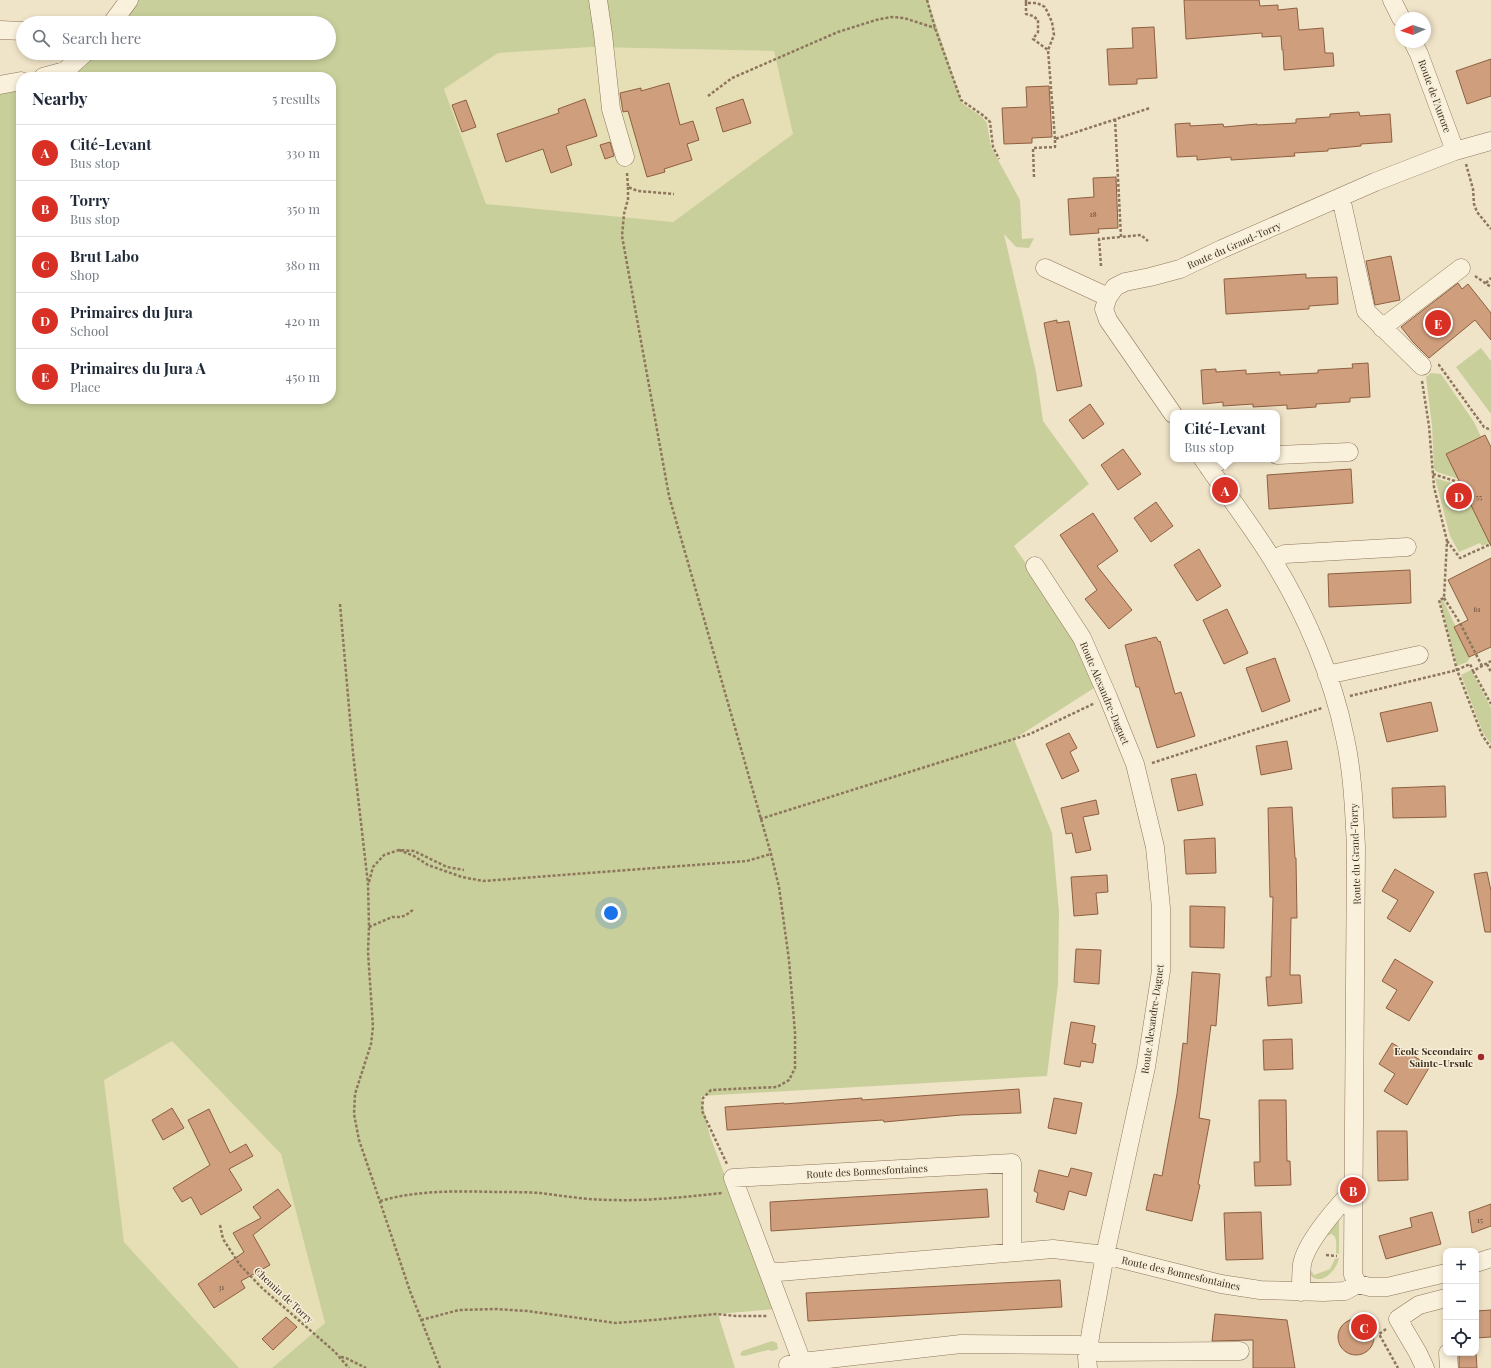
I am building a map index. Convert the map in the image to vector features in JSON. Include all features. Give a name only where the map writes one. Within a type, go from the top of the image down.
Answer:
[{"type":"street","points":[[117,16],[129,0]]},
{"type":"street","points":[[598,0],[611,109],[625,157]]},
{"type":"street","points":[[1392,0],[1398,12]]},
{"type":"street","points":[[0,30],[16,31]]},
{"type":"street","name":"Route de l'Aurore","points":[[1416,48],[1460,157]]},
{"type":"street","points":[[61,72],[65,71],[77,60]]},
{"type":"street","points":[[0,85],[16,83]]},
{"type":"street","name":"Route du Grand-Torry","points":[[1108,297],[1115,287],[1125,282],[1180,269],[1222,249],[1341,198],[1460,157],[1491,141]]},
{"type":"street","points":[[1341,198],[1366,311],[1422,366]]},
{"type":"street","points":[[1045,268],[1108,297],[1104,309],[1108,320],[1170,410]]},
{"type":"street","points":[[1382,328],[1461,268]]},
{"type":"street","points":[[1280,455],[1348,452]]},
{"type":"street","name":"Route du Grand-Torry","points":[[1212,462],[1288,586],[1311,633],[1327,675],[1346,738],[1352,781],[1356,846],[1353,1275],[1358,1284]]},
{"type":"street","points":[[1272,559],[1285,554],[1407,547]]},
{"type":"street","name":"Route Alexandre-Daguet","points":[[1035,566],[1082,638],[1108,697],[1135,764],[1155,847],[1161,908],[1161,971],[1146,1067],[1105,1255]]},
{"type":"street","points":[[1327,675],[1419,655]]},
{"type":"street","name":"Route des Bonnesfontaines","points":[[733,1178],[1012,1163],[1012,1252]]},
{"type":"street","points":[[733,1178],[769,1271],[795,1364],[961,1344],[1079,1345],[1099,1352],[1240,1351]]},
{"type":"street","points":[[1301,1292],[1302,1263],[1311,1244],[1335,1209],[1354,1190]]},
{"type":"street","name":"Route des Bonnesfontaines","points":[[769,1271],[778,1272],[1053,1249],[1105,1255],[1221,1284],[1260,1290],[1301,1292],[1345,1291],[1358,1284]]},
{"type":"street","points":[[1088,1368],[1089,1348],[1105,1255]]},
{"type":"street","points":[[1479,1262],[1491,1258]]},
{"type":"street","points":[[1358,1284],[1370,1287],[1387,1287],[1443,1278]]},
{"type":"street","points":[[1425,1368],[1398,1319],[1419,1305],[1443,1299]]},
{"type":"street","points":[[1448,1356],[1449,1368]]},
{"type":"path","points":[[927,0],[935,28],[961,100],[990,122],[993,147],[999,159]]},
{"type":"path","points":[[1034,177],[1033,148],[1055,147],[1048,50],[1054,35],[1052,22],[1045,7],[1037,3],[1026,2],[1026,14],[1033,16],[1038,20],[1038,32],[1033,39],[1048,50]]},
{"type":"path","points":[[708,96],[732,78],[838,32],[876,20],[891,17],[904,18],[935,28]]},
{"type":"path","points":[[1055,139],[1150,108]]},
{"type":"path","points":[[1115,119],[1121,236]]},
{"type":"path","points":[[625,157],[628,199],[624,214],[622,236],[669,496],[771,854],[779,887],[789,960],[795,1033],[795,1068],[789,1080],[776,1087],[710,1090],[703,1098],[702,1111],[733,1178]]},
{"type":"path","points":[[1460,157],[1473,189],[1474,204],[1491,229]]},
{"type":"path","points":[[628,187],[638,191],[674,194]]},
{"type":"path","points":[[1101,266],[1099,238],[1141,235],[1148,241]]},
{"type":"path","points":[[1461,268],[1491,287]]},
{"type":"path","points":[[1486,283],[1491,278]]},
{"type":"path","points":[[1482,666],[1460,623],[1444,598],[1447,541],[1434,487],[1429,426],[1421,378],[1422,366],[1439,365],[1484,427],[1491,430]]},
{"type":"path","points":[[1433,474],[1458,482]]},
{"type":"path","points":[[1447,541],[1460,558],[1491,544]]},
{"type":"path","points":[[1444,598],[1439,600],[1457,670],[1482,735],[1491,748]]},
{"type":"path","points":[[340,604],[353,753],[368,884],[368,952],[373,1027],[371,1044],[355,1094],[354,1114],[359,1140],[421,1320],[440,1368]]},
{"type":"path","points":[[1473,671],[1491,661]]},
{"type":"path","points":[[1486,663],[1491,672]]},
{"type":"path","points":[[1145,765],[1336,703],[1349,697],[1457,670],[1470,664],[1491,704]]},
{"type":"path","points":[[760,819],[1030,734],[1108,697]]},
{"type":"path","points":[[399,850],[414,856],[428,865],[462,877],[482,881],[747,861],[771,854]]},
{"type":"path","points":[[368,884],[373,867],[384,855],[399,850],[414,852],[447,867],[464,870]]},
{"type":"path","points":[[369,927],[392,917],[401,917],[414,909]]},
{"type":"path","points":[[380,1201],[397,1196],[432,1192],[539,1193],[568,1198],[612,1200],[668,1198],[723,1193],[725,1200]]},
{"type":"path","name":"Chemin de Torry","points":[[220,1225],[223,1240],[240,1265],[262,1288],[341,1358],[349,1368]]},
{"type":"path","points":[[1326,1255],[1339,1256],[1342,1259]]},
{"type":"path","points":[[421,1320],[459,1310],[496,1309],[527,1311],[616,1323],[716,1314],[737,1316],[771,1316],[768,1309]]},
{"type":"path","points":[[1398,1319],[1379,1334],[1398,1368]]},
{"type":"path","points":[[341,1358],[346,1358],[366,1368]]},
{"type":"shaded area","points":[[592,47],[775,51],[794,134],[673,222],[486,204],[444,89],[498,53]]},
{"type":"shaded area","points":[[172,1041],[281,1154],[325,1323],[272,1368],[239,1368],[124,1242],[104,1080]]},
{"type":"green space","points":[[129,0],[928,0],[962,103],[982,117],[987,123],[991,147],[1020,200],[1022,239],[1034,238],[1029,248],[1016,247],[1004,234],[1036,372],[1043,421],[1089,484],[1014,546],[1091,659],[1102,683],[1014,739],[1052,833],[1059,912],[1058,984],[1047,1076],[701,1096],[710,1136],[775,1309],[718,1314],[735,1368],[272,1368],[325,1323],[281,1154],[172,1041],[104,1080],[124,1242],[239,1368],[0,1368],[0,85],[16,82],[16,404],[336,404],[336,72],[52,72],[73,60],[336,60],[336,16],[117,16]],"holes":[[[592,47],[774,51],[793,134],[673,222],[486,204],[444,89],[498,53]]]},
{"type":"green space","points":[[1481,348],[1491,361],[1491,414],[1456,367]]},
{"type":"green space","points":[[1431,373],[1441,374],[1474,422],[1483,441],[1491,542],[1482,546],[1480,543],[1459,552],[1450,536],[1435,478],[1465,487],[1462,480],[1437,472],[1434,469],[1432,426],[1426,377]]},
{"type":"green space","points":[[1443,599],[1470,658],[1467,662],[1457,666],[1440,601]]},
{"type":"green space","points":[[1471,670],[1491,708],[1491,744],[1483,733],[1461,675]]},
{"type":"green space","points":[[1339,1217],[1339,1254],[1336,1253],[1336,1242],[1333,1235],[1331,1234],[1322,1239]]},
{"type":"green space","points":[[1339,1258],[1338,1263],[1328,1276],[1319,1279],[1310,1275],[1310,1269],[1314,1275],[1330,1269],[1335,1259]]},
{"type":"green space","points":[[772,1341],[777,1343],[778,1349],[744,1356],[740,1355],[742,1351]]},
{"type":"building","points":[[1184,0],[1259,0],[1260,6],[1278,5],[1278,10],[1297,8],[1299,30],[1323,28],[1325,53],[1333,53],[1334,66],[1284,70],[1281,36],[1262,37],[1262,33],[1186,39]]},
{"type":"building","points":[[1154,27],[1157,78],[1137,79],[1137,84],[1109,85],[1107,49],[1133,48],[1132,28]]},
{"type":"building","points":[[1491,59],[1491,96],[1467,104],[1456,71]]},
{"type":"building","points":[[669,83],[680,125],[693,121],[699,140],[687,144],[692,160],[664,169],[665,172],[647,177],[628,111],[623,112],[620,93],[641,88],[641,91]]},
{"type":"building","points":[[1049,86],[1052,137],[1032,138],[1032,143],[1004,144],[1002,108],[1027,107],[1026,87]]},
{"type":"building","points":[[585,99],[597,136],[566,146],[572,165],[551,173],[543,149],[506,162],[497,134],[559,113],[558,109]]},
{"type":"building","points":[[743,99],[751,123],[723,132],[716,108]]},
{"type":"building","points":[[466,100],[476,127],[462,132],[452,105]]},
{"type":"building","points":[[1359,112],[1360,116],[1390,114],[1392,142],[1361,144],[1361,146],[1328,149],[1328,151],[1294,153],[1295,156],[1231,160],[1231,157],[1197,160],[1197,156],[1177,157],[1175,124],[1190,123],[1190,126],[1223,124],[1224,127],[1296,123],[1296,119],[1330,117],[1330,114]]},
{"type":"building","points":[[610,142],[614,156],[605,159],[600,145]]},
{"type":"building","points":[[1116,177],[1118,228],[1098,229],[1099,233],[1070,235],[1068,199],[1094,197],[1093,178]]},
{"type":"building","points":[[1391,256],[1400,300],[1375,305],[1366,261]]},
{"type":"building","points":[[1306,274],[1306,278],[1337,277],[1338,304],[1309,306],[1309,309],[1226,314],[1224,279]]},
{"type":"building","points":[[1458,283],[1462,289],[1468,284],[1491,313],[1491,340],[1475,320],[1429,358],[1401,327]]},
{"type":"building","points":[[1057,320],[1057,323],[1069,321],[1082,386],[1057,391],[1044,323]]},
{"type":"building","points":[[1368,363],[1370,397],[1350,398],[1350,402],[1316,404],[1316,407],[1287,409],[1287,405],[1253,407],[1253,404],[1223,406],[1223,402],[1203,404],[1201,370],[1216,369],[1216,372],[1246,370],[1246,374],[1280,372],[1280,375],[1318,373],[1318,370],[1353,368],[1352,364]]},
{"type":"building","points":[[1090,404],[1104,424],[1083,439],[1069,420]]},
{"type":"building","points":[[1485,435],[1491,447],[1491,546],[1446,454]]},
{"type":"building","points":[[1123,449],[1141,474],[1118,490],[1101,465]]},
{"type":"building","points":[[1351,469],[1353,503],[1269,509],[1267,475]]},
{"type":"building","points":[[1156,502],[1173,526],[1151,542],[1134,518]]},
{"type":"building","points":[[1093,513],[1118,551],[1097,566],[1132,610],[1109,629],[1085,599],[1097,590],[1060,535]]},
{"type":"building","points":[[1199,549],[1221,586],[1197,601],[1174,565]]},
{"type":"building","points":[[1491,558],[1491,647],[1469,657],[1454,627],[1468,620],[1448,580]]},
{"type":"building","points":[[1410,570],[1411,603],[1329,607],[1328,574]]},
{"type":"building","points":[[1227,609],[1248,653],[1224,664],[1203,620]]},
{"type":"building","points":[[1156,637],[1159,642],[1160,641],[1175,694],[1181,692],[1195,736],[1157,748],[1139,687],[1136,687],[1125,645]]},
{"type":"building","points":[[1275,658],[1290,701],[1262,712],[1246,668]]},
{"type":"building","points":[[1431,702],[1438,731],[1387,742],[1380,713]]},
{"type":"building","points":[[1069,733],[1077,748],[1070,752],[1079,771],[1062,779],[1046,744]]},
{"type":"building","points":[[1287,741],[1292,769],[1261,775],[1256,746]]},
{"type":"building","points":[[1196,774],[1203,805],[1178,811],[1171,779]]},
{"type":"building","points":[[1445,786],[1446,817],[1393,818],[1392,788]]},
{"type":"building","points":[[1096,800],[1099,814],[1083,817],[1091,850],[1076,853],[1072,833],[1066,834],[1061,808]]},
{"type":"building","points":[[1292,807],[1296,858],[1297,918],[1291,918],[1290,975],[1300,975],[1302,1003],[1268,1006],[1266,977],[1271,977],[1273,897],[1270,897],[1268,808]]},
{"type":"building","points":[[1215,838],[1216,873],[1186,874],[1184,840]]},
{"type":"building","points":[[1395,869],[1434,892],[1410,932],[1387,918],[1398,900],[1382,891]]},
{"type":"building","points":[[1487,872],[1491,891],[1491,932],[1485,932],[1474,874]]},
{"type":"building","points":[[1107,875],[1108,892],[1096,893],[1098,914],[1074,916],[1071,877]]},
{"type":"building","points":[[1190,906],[1225,907],[1224,948],[1190,947]]},
{"type":"building","points":[[1076,949],[1101,950],[1099,984],[1074,982]]},
{"type":"building","points":[[1395,959],[1433,982],[1409,1021],[1386,1008],[1397,990],[1382,981]]},
{"type":"building","points":[[1192,972],[1220,974],[1216,1026],[1211,1025],[1199,1118],[1210,1120],[1198,1184],[1200,1185],[1192,1221],[1146,1210],[1154,1174],[1162,1176],[1177,1094],[1183,1043],[1187,1044]]},
{"type":"building","points":[[1071,1022],[1095,1026],[1092,1043],[1096,1044],[1093,1063],[1081,1061],[1080,1067],[1064,1064]]},
{"type":"building","points":[[1292,1039],[1293,1069],[1264,1070],[1263,1040]]},
{"type":"building","points":[[1392,1043],[1430,1066],[1407,1105],[1384,1091],[1395,1074],[1379,1064]]},
{"type":"building","points":[[1019,1089],[1021,1113],[961,1115],[884,1122],[883,1120],[727,1130],[725,1107],[862,1098],[862,1100]]},
{"type":"building","points":[[1054,1098],[1082,1103],[1076,1134],[1048,1128]]},
{"type":"building","points":[[1259,1100],[1286,1100],[1287,1161],[1290,1161],[1291,1185],[1255,1186],[1254,1162],[1260,1162]]},
{"type":"building","points":[[172,1108],[184,1128],[163,1140],[152,1120]]},
{"type":"building","points":[[209,1109],[230,1153],[246,1144],[253,1156],[229,1169],[242,1190],[201,1215],[191,1197],[182,1202],[173,1188],[210,1165],[188,1120]]},
{"type":"building","points":[[1377,1131],[1407,1131],[1408,1180],[1378,1181]]},
{"type":"building","points":[[1071,1168],[1092,1173],[1086,1196],[1069,1191],[1064,1210],[1036,1202],[1038,1193],[1034,1191],[1039,1170],[1068,1177]]},
{"type":"building","points":[[278,1189],[291,1206],[253,1235],[270,1265],[241,1281],[245,1288],[214,1308],[198,1284],[244,1252],[233,1233],[261,1218],[253,1207]]},
{"type":"building","points":[[987,1189],[989,1217],[771,1231],[770,1202]]},
{"type":"building","points":[[1491,1204],[1491,1226],[1472,1233],[1469,1212]]},
{"type":"building","points":[[1261,1212],[1263,1259],[1226,1260],[1224,1213]]},
{"type":"building","points":[[1432,1212],[1441,1244],[1386,1259],[1379,1236],[1412,1227],[1410,1218]]},
{"type":"building","points":[[1060,1280],[1062,1307],[808,1321],[806,1293]]},
{"type":"building","points":[[1491,1310],[1491,1337],[1479,1338],[1479,1311]]},
{"type":"building","points":[[1215,1314],[1287,1320],[1295,1368],[1253,1368],[1253,1340],[1212,1341]]},
{"type":"building","points":[[286,1317],[297,1327],[273,1350],[262,1339]]},
{"type":"building","points":[[1356,1319],[1369,1324],[1374,1337],[1369,1350],[1356,1355],[1343,1350],[1338,1337],[1343,1324]]},
{"type":"building","points":[[1459,1356],[1476,1356],[1477,1368],[1459,1368]]},
{"type":"place","name":"Primaires du Jura A","points":[[1438,323]]},
{"type":"place","name":"Cité-Levant","points":[[1225,490]]},
{"type":"place","name":"Primaires du Jura","points":[[1459,496]]},
{"type":"place","name":"Ecole Secondaire Sainte-Ursule","points":[[1481,1057]]},
{"type":"place","name":"Torry","points":[[1353,1190]]},
{"type":"place","name":"Brut Labo","points":[[1364,1327]]}]
